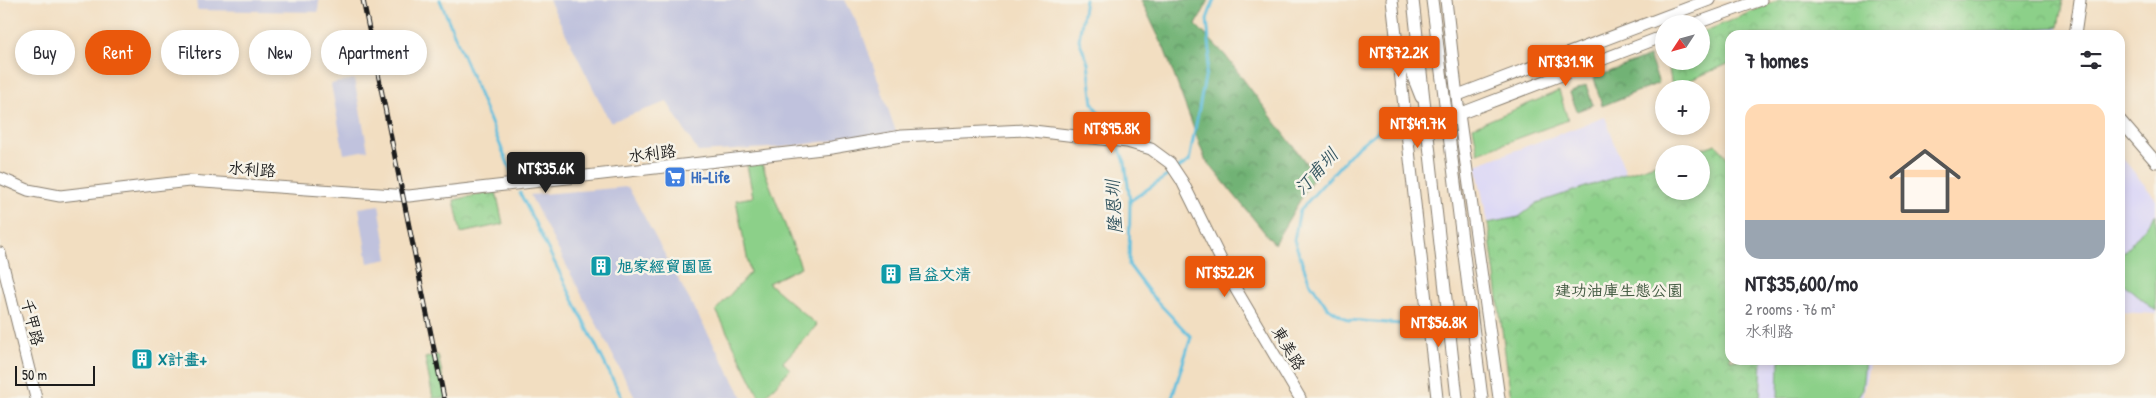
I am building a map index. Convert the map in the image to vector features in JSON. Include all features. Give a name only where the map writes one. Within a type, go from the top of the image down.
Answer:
[{"type":"street","points":[[1392,0],[1437,398]]},
{"type":"street","points":[[1413,0],[1427,110],[1458,398]]},
{"type":"street","points":[[1432,0],[1482,398]]},
{"type":"street","points":[[1446,0],[1459,114],[1499,398]]},
{"type":"street","points":[[1458,95],[1709,0]]},
{"type":"street","points":[[1710,18],[1761,0]]},
{"type":"street","points":[[2076,30],[2080,0]]},
{"type":"street","points":[[1396,36],[1427,110]]},
{"type":"street","points":[[1459,114],[1655,39]]},
{"type":"street","points":[[2125,126],[2156,162]]},
{"type":"street","name":"水利路","points":[[0,178],[28,190],[60,196],[189,181],[409,196],[831,148],[902,136],[1025,130],[1126,142],[1151,149],[1170,163]]},
{"type":"street","name":"東美路","points":[[1170,163],[1182,181],[1234,286],[1300,398]]},
{"type":"street","name":"千甲路","points":[[0,253],[36,398]]},
{"type":"shaded area","points":[[197,0],[319,0],[318,12],[197,10]]},
{"type":"shaded area","points":[[549,0],[740,0],[742,2],[746,0],[845,0],[862,33],[896,132],[785,147],[698,152],[667,102],[610,122]]},
{"type":"shaded area","points":[[2058,27],[2058,30],[1963,30]]},
{"type":"shaded area","points":[[354,79],[368,150],[344,154],[331,84]]},
{"type":"shaded area","points":[[1605,117],[1626,174],[1537,203],[1519,217],[1488,223],[1476,165]]},
{"type":"shaded area","points":[[2125,161],[2156,199],[2156,314],[2125,312]]},
{"type":"shaded area","points":[[628,187],[743,398],[635,398],[530,195]]},
{"type":"shaded area","points":[[379,205],[388,259],[368,263],[359,208]]},
{"type":"shaded area","points":[[1762,365],[1869,365],[1862,398],[1760,398]]},
{"type":"green space","points":[[1141,0],[1209,0],[1196,25],[1225,55],[1315,175],[1274,244],[1205,159],[1164,48]]},
{"type":"green space","points":[[1779,0],[2063,0],[2058,27],[2013,30],[1725,30],[1725,65],[1691,80],[1671,80],[1669,70],[1710,70],[1710,29]]},
{"type":"green space","points":[[1649,56],[1658,80],[1655,80],[1655,85],[1602,106],[1594,78]]},
{"type":"green space","points":[[1586,85],[1593,105],[1577,111],[1570,93]]},
{"type":"green space","points":[[1559,91],[1568,120],[1478,153],[1473,127]]},
{"type":"green space","name":"建功油庫生態公園","points":[[1716,144],[1725,155],[1725,365],[1762,365],[1760,398],[1511,398],[1488,223],[1519,217],[1537,203],[1655,164],[1655,200],[1710,200],[1710,146]]},
{"type":"green space","points":[[760,159],[801,267],[768,283],[817,325],[783,362],[790,369],[764,398],[760,398],[716,310],[750,273],[736,200],[753,197],[746,160]]},
{"type":"green space","points":[[496,191],[503,224],[461,233],[454,200]]},
{"type":"green space","points":[[2156,214],[2156,311],[2125,285],[2125,251]]},
{"type":"green space","points":[[438,355],[447,398],[433,398],[425,358]]},
{"type":"green space","points":[[1779,365],[1864,365],[1862,390],[1857,398],[1778,398]]},
{"type":"waterway","points":[[440,0],[513,176]]},
{"type":"waterway","name":"隆恩圳","points":[[1085,0],[1079,40],[1088,63],[1093,104],[1115,137]]},
{"type":"waterway","points":[[1130,201],[1189,161],[1210,51],[1207,19],[1214,0]]},
{"type":"waterway","name":"汀甫圳","points":[[1388,123],[1356,148],[1300,210],[1294,240],[1309,281],[1327,307],[1348,320],[1414,325]]},
{"type":"waterway","name":"隆恩圳","points":[[1117,143],[1125,162],[1130,201],[1129,265],[1152,296],[1191,337],[1172,398]]},
{"type":"waterway","points":[[520,193],[622,398]]},
{"type":"railway","points":[[363,0],[444,398]]},
{"type":"place","name":"Hi-Life","points":[[675,177]]},
{"type":"place","name":"旭家經貿園區","points":[[601,266]]},
{"type":"place","name":"昌益文清","points":[[891,274]]},
{"type":"place","name":"X計畫+","points":[[142,359]]}]
